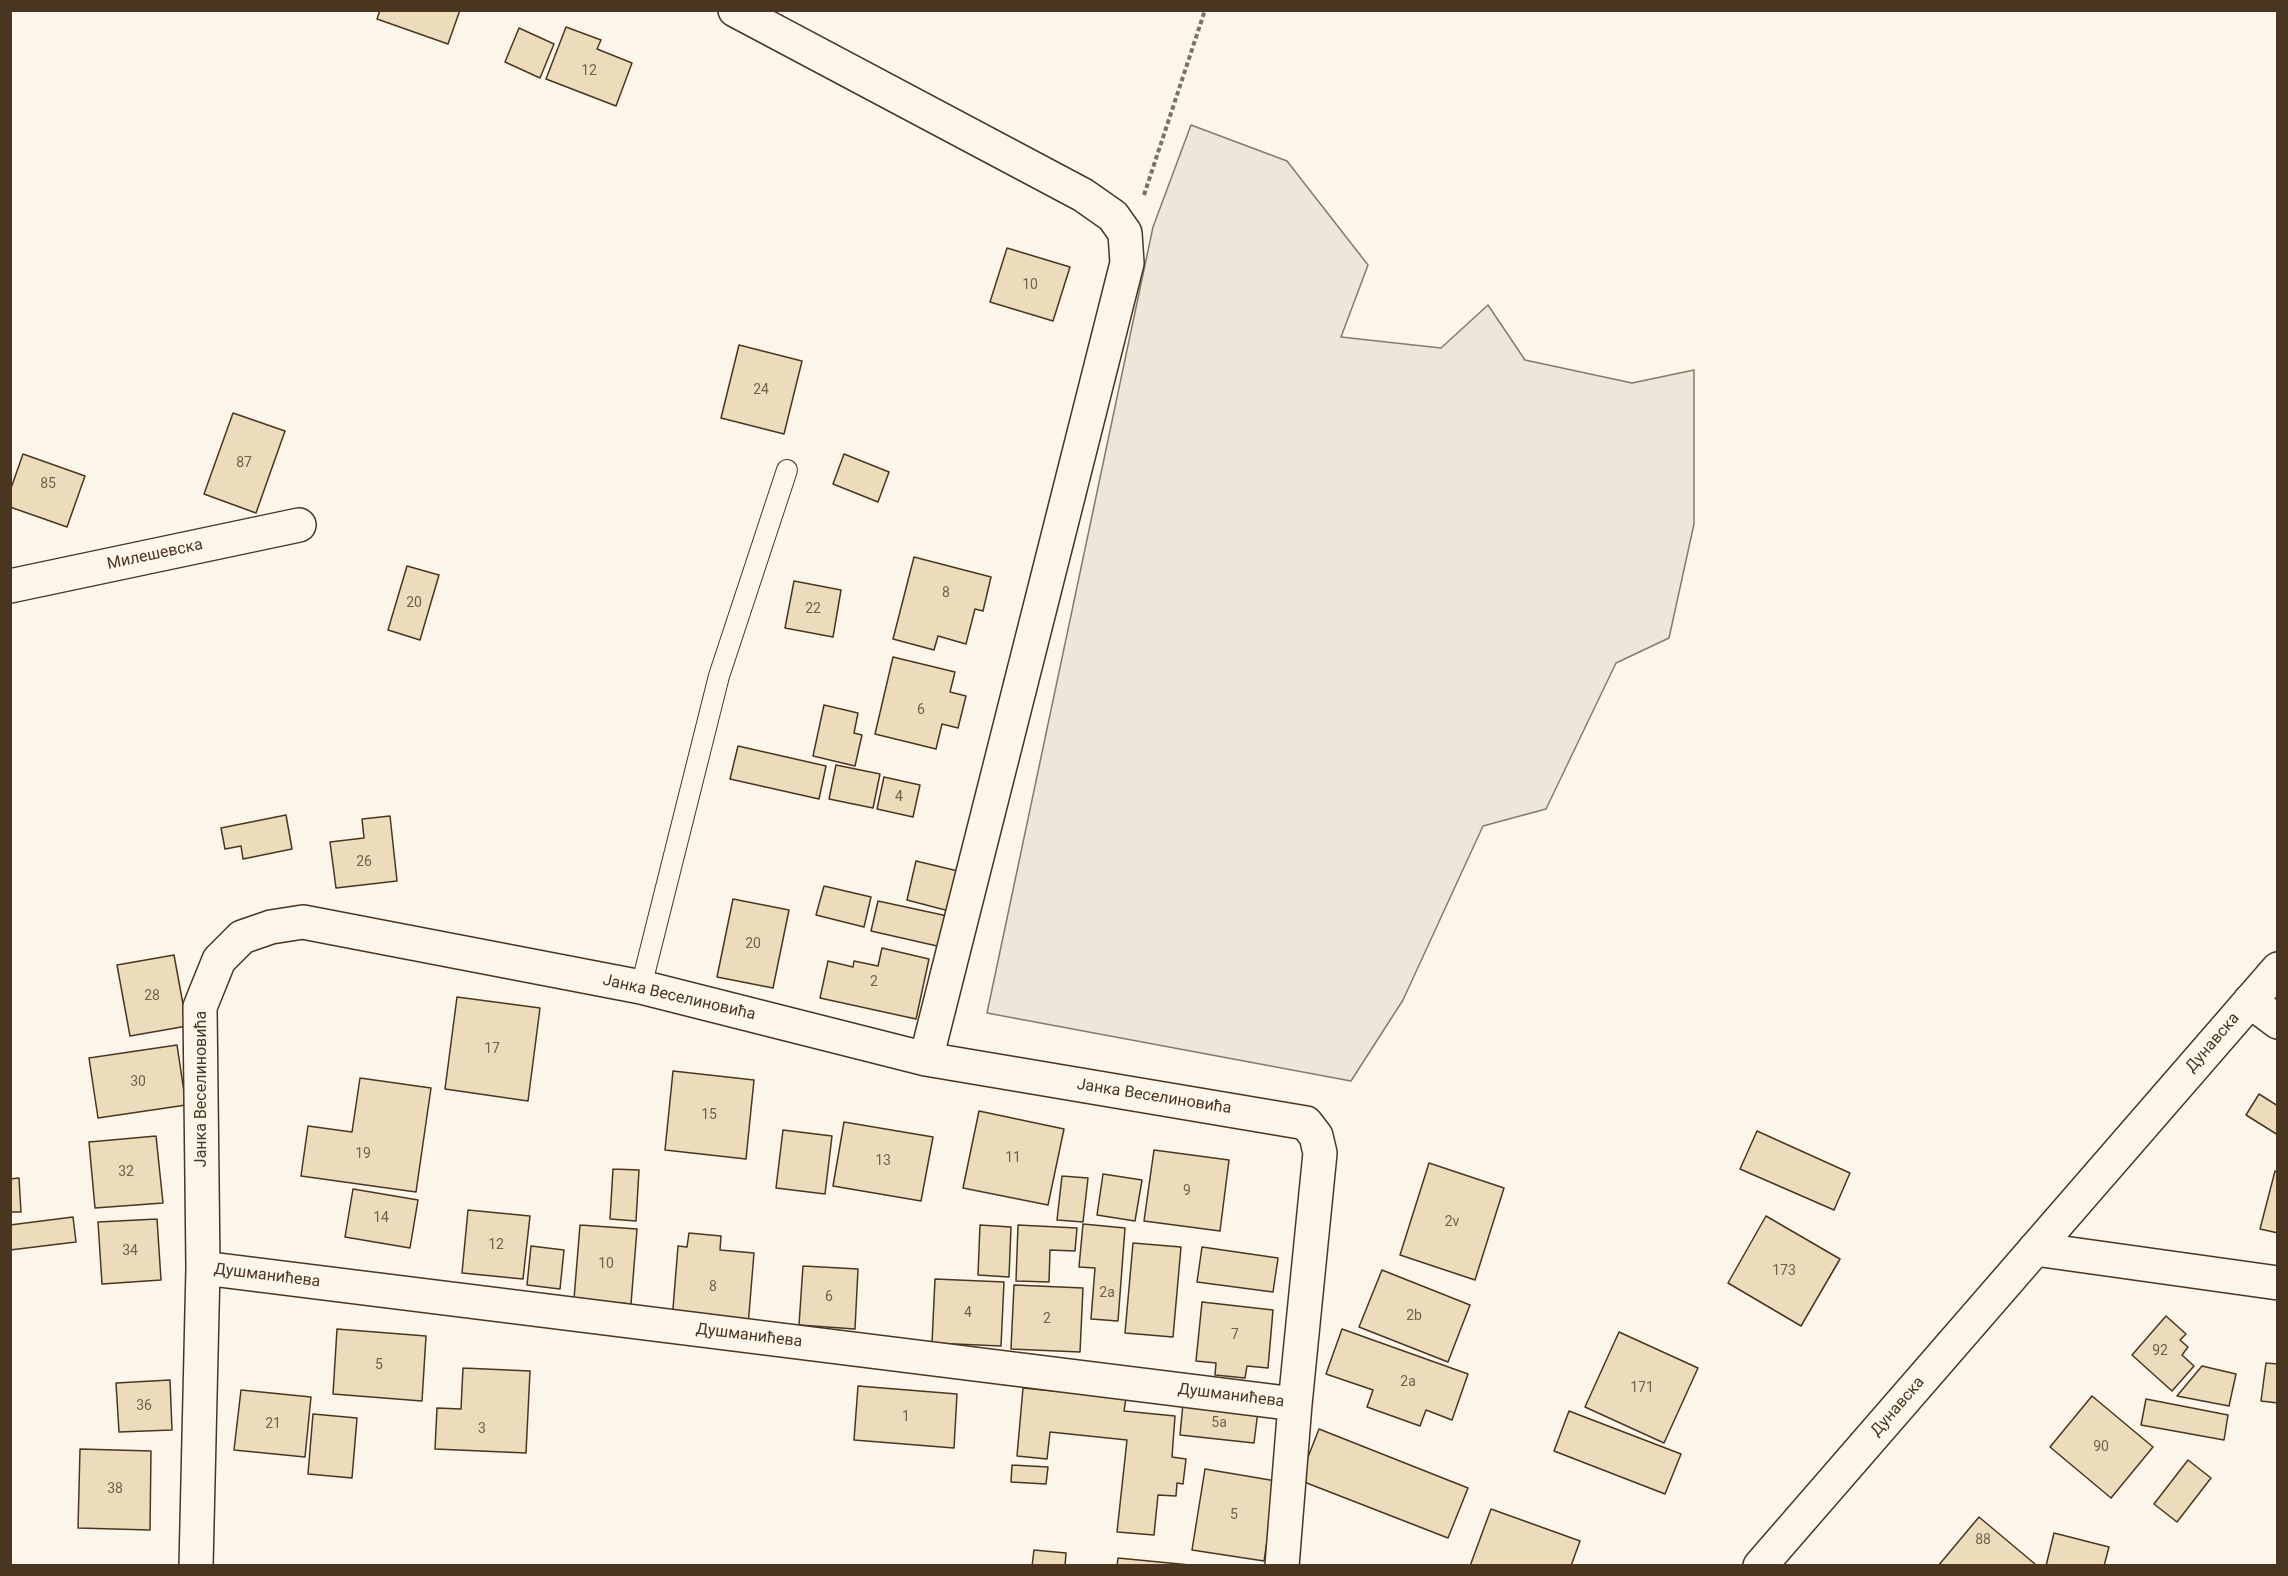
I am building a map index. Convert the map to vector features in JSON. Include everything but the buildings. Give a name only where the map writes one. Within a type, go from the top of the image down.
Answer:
[{"type":"street","points":[[735,10],[1083,195],[1113,216],[1125,233],[1127,263],[926,1059]]},
{"type":"street","name":"Милешевска","points":[[10,586],[299,525]]},
{"type":"street","name":"Јанка Веселиновића","points":[[196,1566],[203,1268],[200,1006],[219,960],[242,937],[271,927],[303,922],[641,987],[926,1059],[1306,1123],[1316,1136],[1320,1152],[1295,1404],[1282,1566]]},
{"type":"street","name":"Дунавска","points":[[1760,1566],[2277,969]]},
{"type":"street","name":"Дунавска","points":[[2250,1001],[2277,1022]]},
{"type":"street","points":[[2035,1249],[2277,1283]]},
{"type":"street","name":"Душманићева","points":[[203,1268],[1295,1404]]},
{"type":"lane","points":[[641,987],[719,676],[787,470]]},
{"type":"path","points":[[1125,233],[1138,213],[1205,10]]},
{"type":"shaded area","points":[[1191,125],[1287,161],[1368,265],[1341,337],[1441,348],[1488,305],[1525,360],[1632,383],[1694,370],[1694,524],[1669,638],[1616,663],[1546,809],[1483,826],[1403,1000],[1351,1081],[987,1013],[1153,227]]}]
